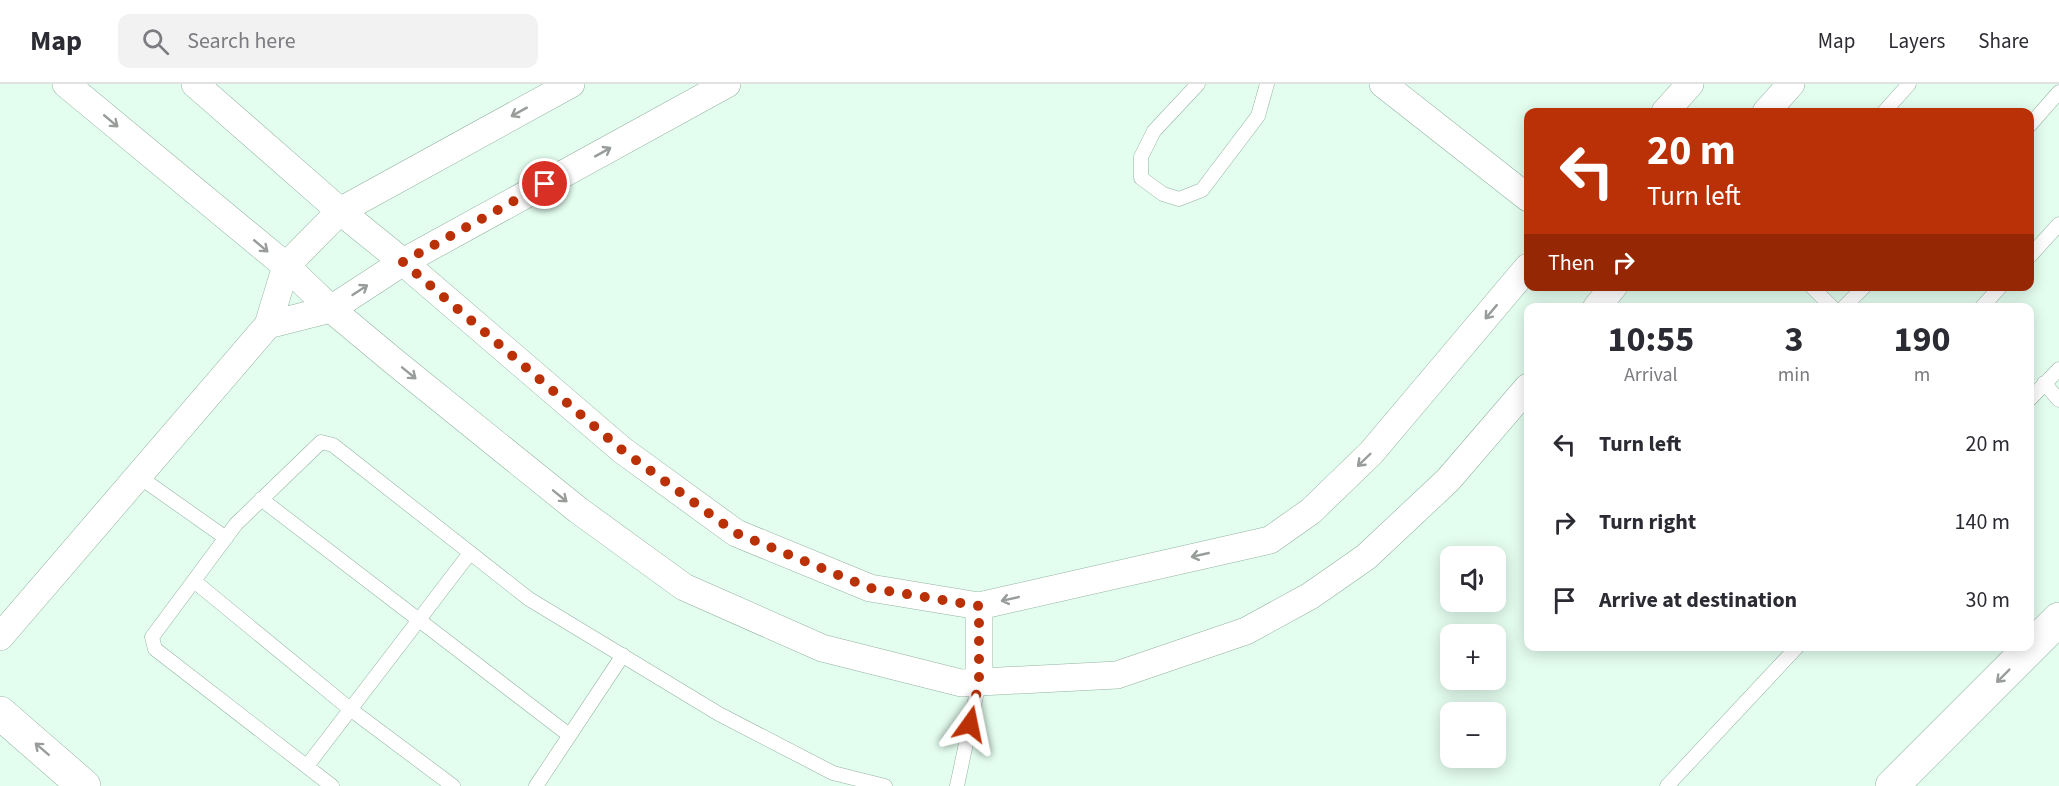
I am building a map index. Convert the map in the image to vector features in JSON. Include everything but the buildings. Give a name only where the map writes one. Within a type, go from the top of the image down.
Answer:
[{"type":"main road","points":[[2034,645],[2059,620]]},
{"type":"main road","points":[[1892,786],[2028,651]]},
{"type":"main road","points":[[0,713],[84,786]]},
{"type":"street","points":[[66,84],[286,266],[331,309],[578,510],[684,587],[822,648],[961,683],[1117,675],[1246,630],[1310,596],[1366,557],[1448,480],[1524,392]]},
{"type":"street","points":[[195,84],[339,211],[403,262],[622,450],[736,533],[870,588],[979,606],[1270,540],[1311,511],[1371,453],[1524,272]]},
{"type":"street","points":[[0,637],[268,325],[286,266],[339,211],[571,84]]},
{"type":"street","points":[[268,325],[331,309],[403,262],[727,84]]},
{"type":"street","points":[[1383,84],[1524,195]]},
{"type":"street","points":[[1669,108],[1690,84]]},
{"type":"street","points":[[1770,108],[1791,84]]},
{"type":"street","points":[[1600,303],[1610,291]]},
{"type":"street","points":[[979,606],[979,682]]},
{"type":"lane","points":[[1198,84],[1154,131],[1141,157],[1141,178],[1163,194],[1179,199],[1202,190],[1258,116],[1267,84]]},
{"type":"lane","points":[[1888,108],[1909,84]]},
{"type":"lane","points":[[2034,120],[2059,92]]},
{"type":"lane","points":[[2034,252],[2059,224]]},
{"type":"lane","points":[[1816,291],[1828,303]]},
{"type":"lane","points":[[1848,303],[1860,291]]},
{"type":"lane","points":[[1986,303],[1996,291]]},
{"type":"lane","points":[[2034,394],[2059,369]]},
{"type":"lane","points":[[2044,383],[2059,399]]},
{"type":"lane","points":[[332,786],[155,649],[152,637],[236,524],[321,442],[333,445],[529,599],[719,714],[833,772],[885,786]]},
{"type":"lane","points":[[138,476],[226,538]]},
{"type":"lane","points":[[261,500],[569,735]]},
{"type":"lane","points":[[307,766],[470,553]]},
{"type":"lane","points":[[194,581],[350,709],[453,786]]},
{"type":"lane","points":[[1667,786],[1793,651]]},
{"type":"lane","points":[[536,786],[623,656]]},
{"type":"lane","points":[[957,786],[979,682]]},
{"type":"route","points":[[545,184],[403,262],[622,450],[736,533],[870,588],[979,606],[979,682],[970,724]]}]
